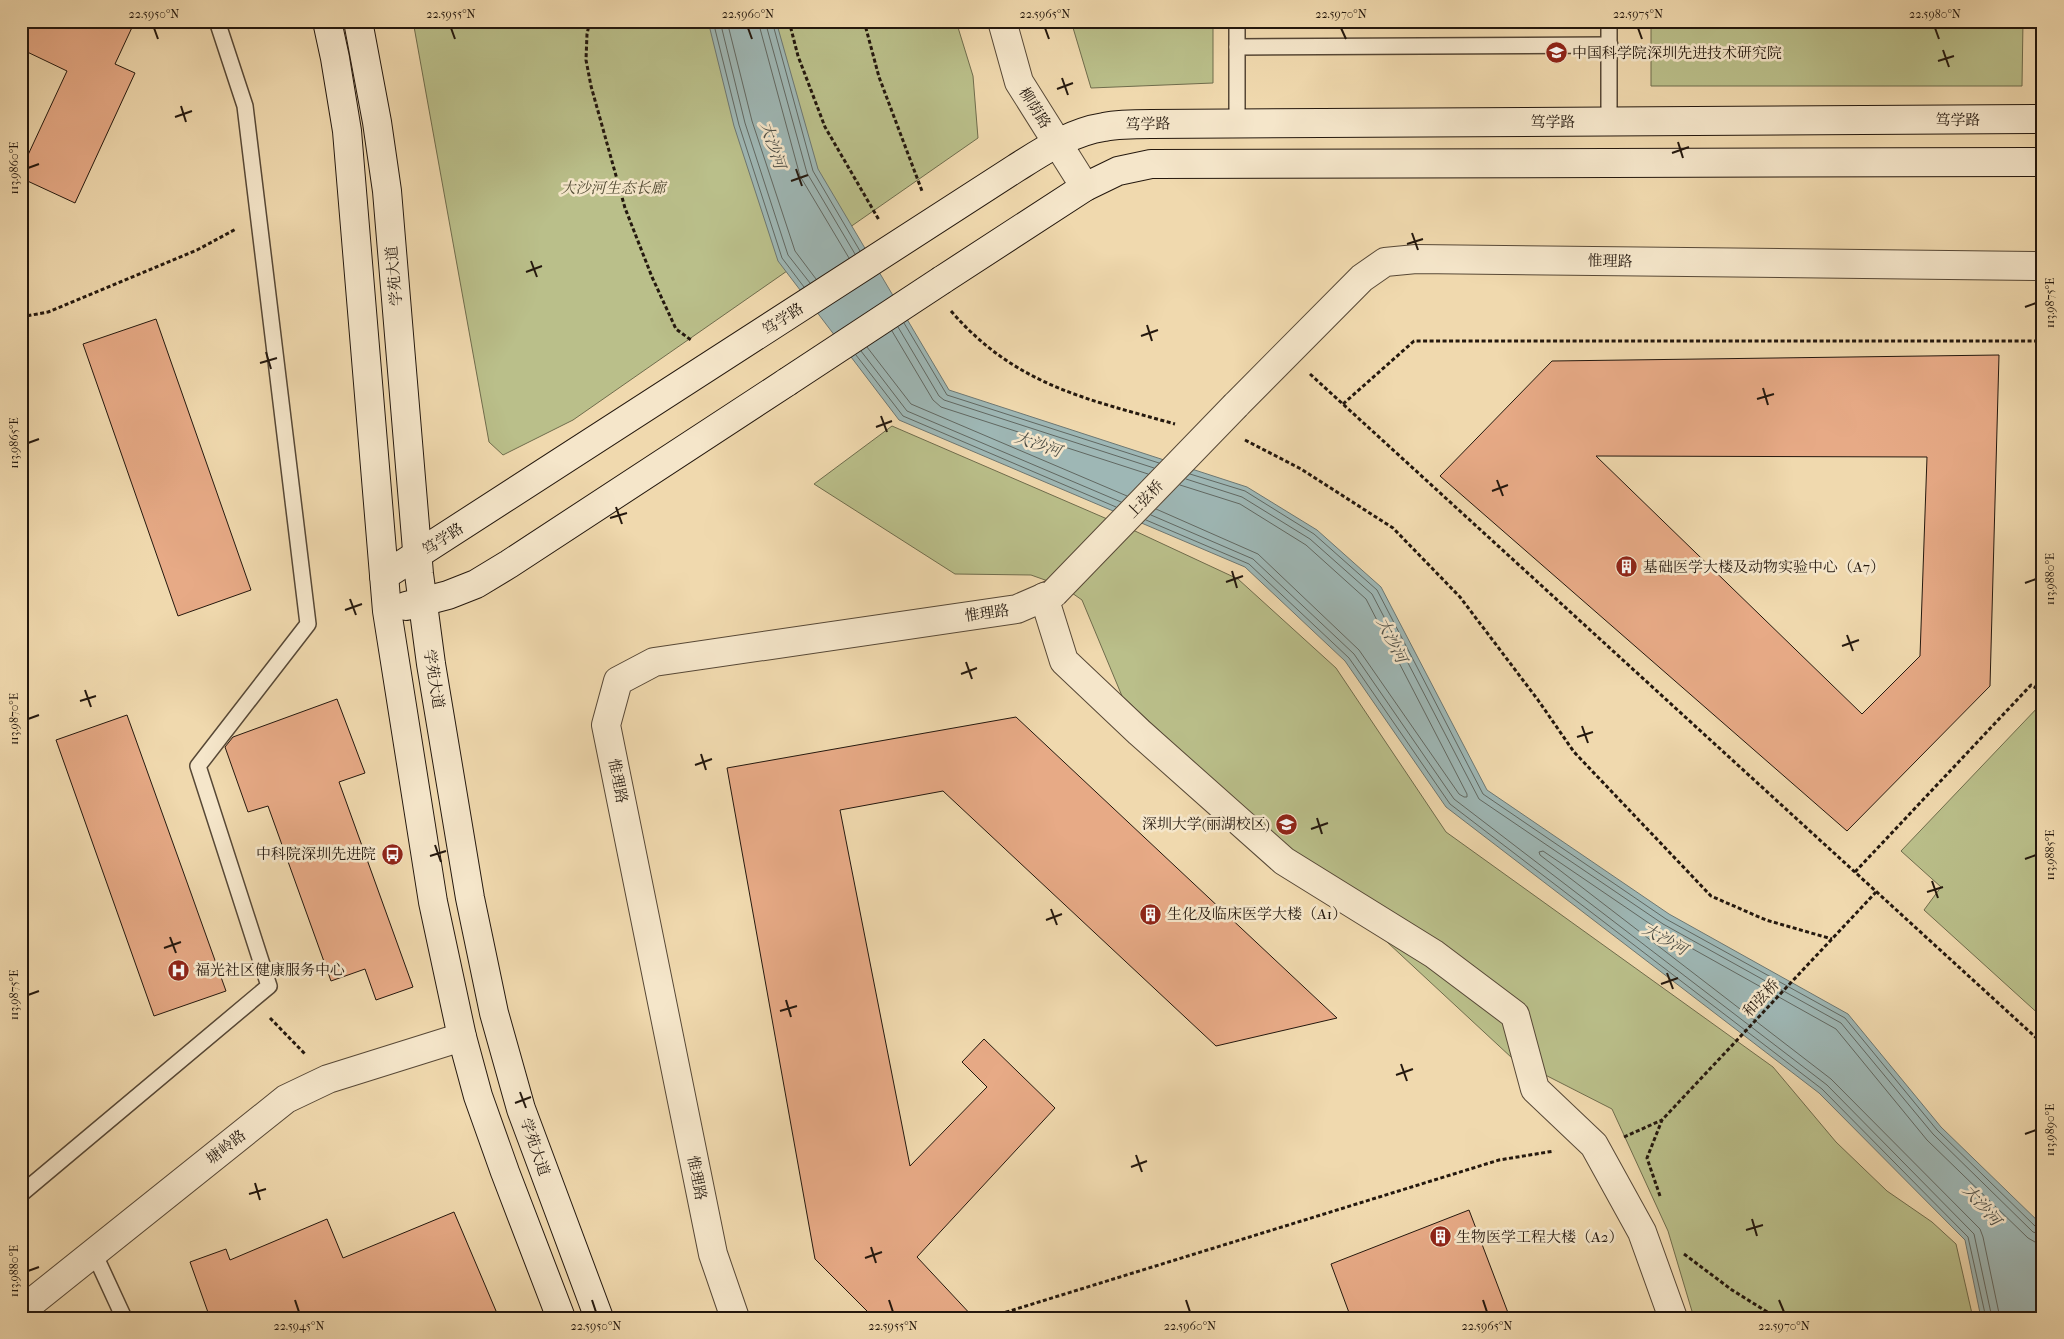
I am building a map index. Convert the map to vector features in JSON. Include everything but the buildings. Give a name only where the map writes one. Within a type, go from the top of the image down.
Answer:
[{"type":"street","points":[[327,21],[347,131],[387,611],[433,902],[462,1037],[478,1096],[561,1318]]},
{"type":"street","name":"学苑大道","points":[[358,21],[377,122],[387,191],[423,602],[431,664],[470,898],[494,1013],[522,1109],[599,1318]]},
{"type":"street","name":"柳荫路","points":[[1002,21],[1019,82],[1085,187]]},
{"type":"street","name":"笃学路","points":[[384,576],[418,556],[717,362],[891,238],[1057,143],[1103,127],[1151,124],[2043,119]]},
{"type":"street","points":[[387,611],[448,595],[476,584],[787,382],[944,293],[1085,187],[1127,168],[1170,163],[2043,162]]},
{"type":"street","name":"惟理路","points":[[1236,405],[1362,278],[1385,262],[1416,259],[2043,266]]},
{"type":"street","name":"上弦桥","points":[[1049,595],[1236,405]]},
{"type":"street","points":[[1049,595],[1064,661],[1139,732],[1284,861],[1434,954],[1515,1016],[1535,1089],[1594,1145],[1642,1232],[1673,1318]]},
{"type":"street","name":"惟理路","points":[[735,1318],[712,1254],[606,725],[618,681],[654,662],[1016,609],[1049,595]]},
{"type":"street","name":"塘岭路","points":[[21,1311],[286,1099],[328,1079],[462,1037]]},
{"type":"lane","points":[[21,1194],[269,986],[198,766],[308,624],[245,106],[217,21]]},
{"type":"lane","points":[[1237,21],[1237,124]]},
{"type":"lane","points":[[1609,21],[1609,122]]},
{"type":"lane","points":[[1237,47],[1610,46]]},
{"type":"lane","points":[[94,1253],[124,1318]]},
{"type":"path","points":[[590,21],[587,34],[586,60],[591,86],[625,208],[636,238],[676,329],[717,362]]},
{"type":"path","points":[[789,21],[798,56],[825,127],[891,238]]},
{"type":"path","points":[[864,21],[878,77],[917,180]]},
{"type":"path","points":[[21,317],[48,312],[197,250],[258,217]]},
{"type":"path","points":[[944,293],[965,327],[1002,359],[1043,383],[1085,399],[1182,426]]},
{"type":"path","points":[[1343,404],[1414,341],[2043,341]]},
{"type":"path","points":[[1288,354],[2043,1044]]},
{"type":"path","points":[[1240,439],[1249,441],[1301,469],[1393,528],[1460,598],[1538,700],[1574,752],[1711,896],[1766,920],[1832,939]]},
{"type":"path","points":[[1855,872],[2030,685],[2043,692]]},
{"type":"path","name":"和弦桥","points":[[1662,1120],[1876,892]]},
{"type":"path","points":[[253,1000],[328,1079]]},
{"type":"path","points":[[987,1318],[1499,1160],[1594,1145],[1625,1137],[1662,1120]]},
{"type":"path","points":[[1662,1120],[1647,1158],[1663,1204]]},
{"type":"path","points":[[1679,1250],[1732,1290],[1777,1318]]},
{"type":"green space","name":"大沙河生态长廊","points":[[413,21],[956,21],[973,76],[978,138],[573,420],[503,455],[489,442]]},
{"type":"green space","points":[[1071,21],[1213,21],[1213,83],[1091,88]]},
{"type":"green space","points":[[1651,21],[2023,21],[2022,86],[1651,86]]},
{"type":"green space","points":[[892,426],[1135,531],[1238,579],[1336,668],[1446,832],[1773,1067],[1836,1142],[1887,1191],[1932,1222],[1956,1244],[1973,1318],[1694,1318],[1668,1231],[1612,1109],[1512,1058],[1122,696],[1082,600],[1062,586],[1031,575],[955,574],[814,484]]},
{"type":"green space","points":[[2041,704],[2043,705],[2043,1018],[1924,910],[1941,887],[1901,851]]},
{"type":"water","name":"大沙河","points":[[708,21],[776,21],[818,169],[949,390],[1247,487],[1317,530],[1381,587],[1487,790],[1669,914],[1848,1014],[1941,1127],[2043,1226],[2043,1318],[1981,1318],[1965,1240],[1819,1093],[1446,807],[1345,661],[1245,567],[899,420],[778,261],[734,126]]},
{"type":"place","name":"中国科学院深圳先进技术研究院","points":[[1556,53]]},
{"type":"place","name":"基础医学大楼及动物实验中心（A7）","points":[[1627,567]]},
{"type":"place","name":"深圳大学(丽湖校区)","points":[[1286,824]]},
{"type":"place","name":"中科院深圳先进院","points":[[392,854]]},
{"type":"place","name":"生化及临床医学大楼（A1）","points":[[1151,914]]},
{"type":"place","name":"福光社区健康服务中心","points":[[179,970]]},
{"type":"place","name":"生物医学工程大楼（A2）","points":[[1440,1237]]}]
